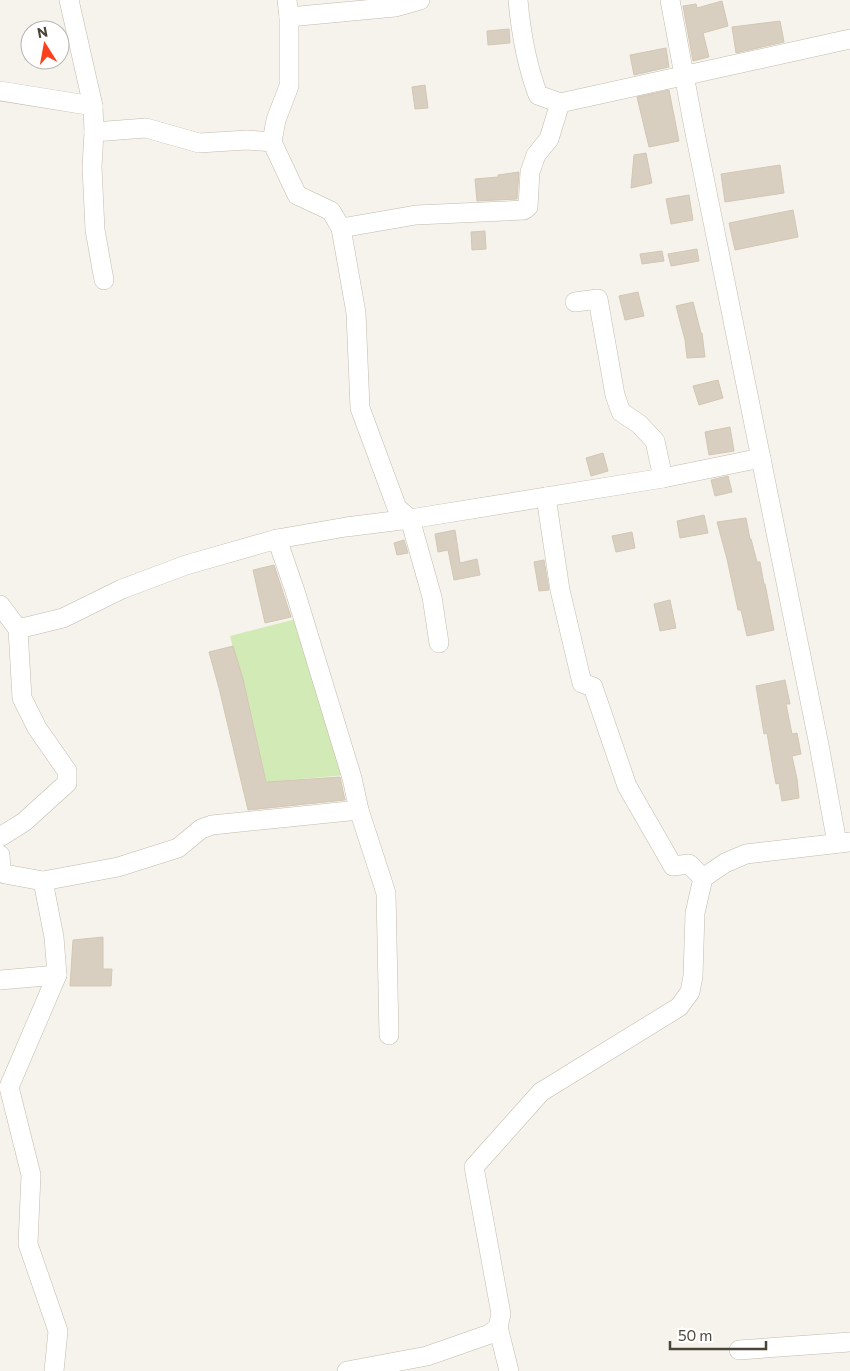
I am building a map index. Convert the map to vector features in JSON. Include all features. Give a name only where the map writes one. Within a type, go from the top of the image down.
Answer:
[{"type":"street","points":[[70,0],[92,106],[94,132],[92,167],[94,230],[104,280]]},
{"type":"street","points":[[420,0],[395,7],[288,8],[290,86],[276,120],[272,142],[297,195],[331,211],[341,228],[356,313],[360,408],[397,508],[410,519],[432,597],[439,643]]},
{"type":"street","points":[[518,0],[523,45],[538,95],[560,103],[850,39]]},
{"type":"street","points":[[509,1371],[498,1327],[501,1314],[474,1167],[541,1092],[679,1007],[690,992],[693,976],[695,913],[703,878],[725,863],[746,854],[843,843],[819,745],[684,76],[674,1]]},
{"type":"street","points":[[0,91],[92,106]]},
{"type":"street","points":[[341,228],[416,215],[524,210],[528,207],[530,172],[536,155],[549,139],[560,103]]},
{"type":"street","points":[[94,132],[146,128],[199,143],[248,140],[272,142]]},
{"type":"street","points":[[575,302],[598,299],[615,395],[621,412],[639,424],[655,441],[663,478]]},
{"type":"street","points":[[18,629],[63,618],[122,589],[186,564],[277,538],[410,519],[663,478],[761,458]]},
{"type":"street","points":[[546,497],[560,590],[582,683],[593,687],[627,786],[673,866],[689,864],[703,878]]},
{"type":"street","points":[[277,538],[295,591],[352,778],[359,810],[386,893],[390,1035]]},
{"type":"street","points":[[0,605],[18,629],[22,698],[37,728],[67,771],[67,783],[24,822],[0,837]]},
{"type":"street","points":[[0,855],[1,869],[5,874],[43,881],[118,867],[178,848],[201,829],[212,825],[359,810]]},
{"type":"street","points":[[43,881],[54,937],[57,975],[9,1087],[30,1175],[28,1244],[58,1331],[54,1371]]},
{"type":"street","points":[[0,980],[57,975]]},
{"type":"street","points":[[347,1371],[427,1356],[490,1334],[498,1327]]},
{"type":"street","points":[[739,1350],[850,1342]]},
{"type":"green space","points":[[300,618],[347,775],[266,782],[230,636]]},
{"type":"building","points":[[722,1],[728,26],[703,33],[709,57],[693,61],[683,6],[696,4],[697,8]]},
{"type":"building","points":[[780,21],[784,42],[736,53],[732,27]]},
{"type":"building","points":[[509,29],[510,43],[488,45],[487,31]]},
{"type":"building","points":[[666,48],[669,67],[634,75],[630,55]]},
{"type":"building","points":[[425,85],[428,108],[415,109],[412,87]]},
{"type":"building","points":[[669,90],[679,141],[649,147],[637,97]]},
{"type":"building","points":[[646,153],[652,183],[631,188],[634,155]]},
{"type":"building","points":[[780,165],[784,193],[725,202],[721,174]]},
{"type":"building","points":[[519,172],[517,199],[477,201],[475,179],[498,177],[498,175]]},
{"type":"building","points":[[689,195],[693,220],[671,224],[666,199]]},
{"type":"building","points":[[793,210],[798,237],[735,250],[729,223]]},
{"type":"building","points":[[485,231],[486,249],[472,250],[471,232]]},
{"type":"building","points":[[697,249],[699,261],[671,266],[668,254]]},
{"type":"building","points":[[662,251],[664,261],[642,264],[640,254]]},
{"type":"building","points":[[638,292],[644,316],[625,320],[619,296]]},
{"type":"building","points":[[693,302],[702,333],[705,357],[687,358],[685,340],[676,306]]},
{"type":"building","points":[[718,380],[723,398],[699,405],[693,386]]},
{"type":"building","points":[[730,427],[734,451],[709,455],[705,432]]},
{"type":"building","points":[[603,453],[608,471],[591,476],[586,458]]},
{"type":"building","points":[[728,476],[732,492],[715,496],[711,480]]},
{"type":"building","points":[[704,515],[708,533],[680,538],[677,521]]},
{"type":"building","points":[[746,518],[757,562],[760,562],[774,630],[747,636],[741,610],[738,610],[717,522]]},
{"type":"building","points":[[455,530],[460,563],[477,559],[480,575],[454,580],[448,550],[438,552],[435,534]]},
{"type":"building","points":[[632,532],[635,548],[616,552],[612,536]]},
{"type":"building","points":[[404,540],[408,553],[397,555],[394,543]]},
{"type":"building","points":[[544,560],[549,590],[539,591],[534,562]]},
{"type":"building","points":[[274,565],[291,617],[265,623],[253,570]]},
{"type":"building","points":[[670,600],[676,628],[660,631],[654,604]]},
{"type":"building","points":[[233,646],[243,679],[266,782],[340,777],[345,800],[248,810],[209,652]]},
{"type":"building","points":[[785,680],[790,704],[786,704],[792,734],[797,733],[801,754],[792,756],[799,798],[782,801],[779,783],[776,784],[767,733],[764,734],[756,686]]},
{"type":"building","points":[[103,937],[103,969],[112,969],[111,986],[70,986],[73,940]]}]
